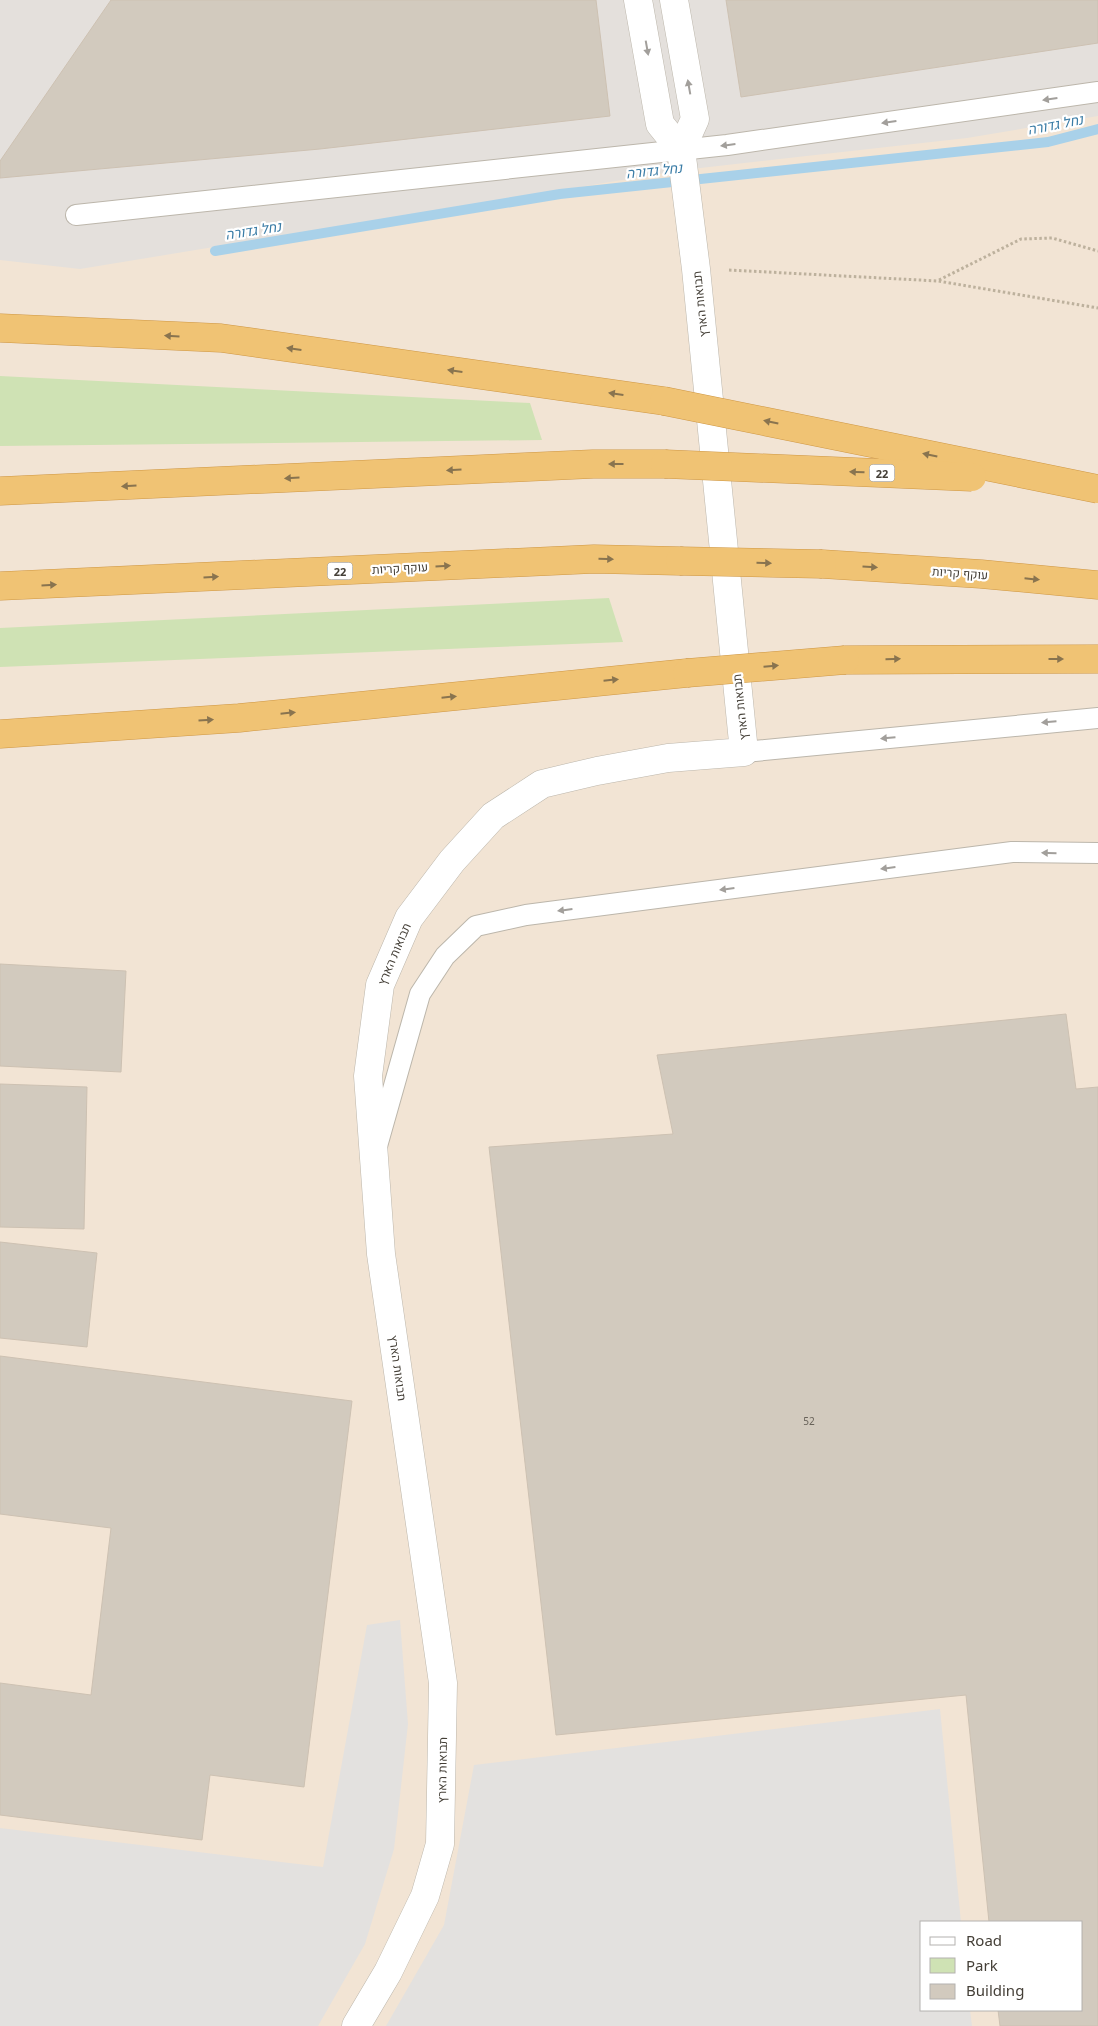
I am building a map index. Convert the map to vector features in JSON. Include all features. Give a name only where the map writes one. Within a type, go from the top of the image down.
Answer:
[{"type":"highway","points":[[0,328],[221,338],[664,400],[1098,489]]},
{"type":"highway","name":"22","points":[[0,491],[593,464],[665,464],[989,478],[1098,489]]},
{"type":"highway","name":"עוקף קריות","points":[[0,586],[594,559],[822,564],[981,574],[1098,585]]},
{"type":"highway","points":[[0,734],[239,718],[688,672],[845,660],[1098,659]]},
{"type":"highway","points":[[0,753],[171,723]]},
{"type":"street","points":[[638,0],[660,124],[682,157]]},
{"type":"street","points":[[674,0],[695,119],[682,157]]},
{"type":"street","name":"תבואות הארץ","points":[[356,2026],[388,1972],[425,1896],[440,1844],[443,1683],[382,1254],[368,1076],[380,985],[409,918],[452,861],[493,816],[542,784],[597,771],[668,758],[744,752],[692,226],[682,157]]},
{"type":"lane","points":[[76,215],[682,157],[727,145],[1098,92]]},
{"type":"lane","points":[[744,752],[1098,718]]},
{"type":"lane","points":[[374,1157],[420,994],[445,956],[476,926],[526,915],[1012,852],[1098,853]]},
{"type":"path","points":[[938,281],[1021,239],[1052,238],[1098,251]]},
{"type":"path","points":[[696,269],[938,281],[1098,308]]},
{"type":"shaded area","points":[[0,0],[1098,0],[1098,2026],[0,2026]]},
{"type":"shaded area","points":[[0,0],[1098,0],[1098,116],[967,138],[683,170],[80,269],[0,260]]},
{"type":"shaded area","points":[[400,1620],[408,1724],[394,1849],[365,1944],[318,2026],[0,2026],[0,1828],[323,1867],[367,1625]]},
{"type":"shaded area","points":[[940,1709],[961,1921],[920,1921],[920,2011],[970,2011],[972,2026],[386,2026],[444,1925],[474,1765]]},
{"type":"green space","points":[[0,376],[530,403],[542,440],[0,446]]},
{"type":"green space","points":[[609,598],[623,642],[0,667],[0,628]]},
{"type":"building","points":[[111,0],[596,0],[610,116],[320,149],[0,178],[0,161]]},
{"type":"building","points":[[726,0],[1098,0],[1098,43],[741,97]]},
{"type":"building","points":[[0,964],[126,971],[121,1072],[0,1066]]},
{"type":"building","points":[[1066,1014],[1076,1089],[1098,1087],[1098,2026],[1000,2026],[998,2011],[1083,2011],[1083,1921],[989,1921],[966,1695],[556,1735],[489,1147],[673,1134],[657,1055]]},
{"type":"building","points":[[0,1084],[87,1087],[84,1229],[0,1227]]},
{"type":"building","points":[[0,1242],[97,1253],[87,1347],[0,1338]]},
{"type":"building","points":[[0,1356],[352,1401],[304,1787],[210,1775],[202,1840],[0,1815],[0,1683],[91,1695],[111,1528],[0,1514]]},
{"type":"waterway","name":"נחל גדורה","points":[[215,251],[560,194],[1048,142],[1098,129]]}]
